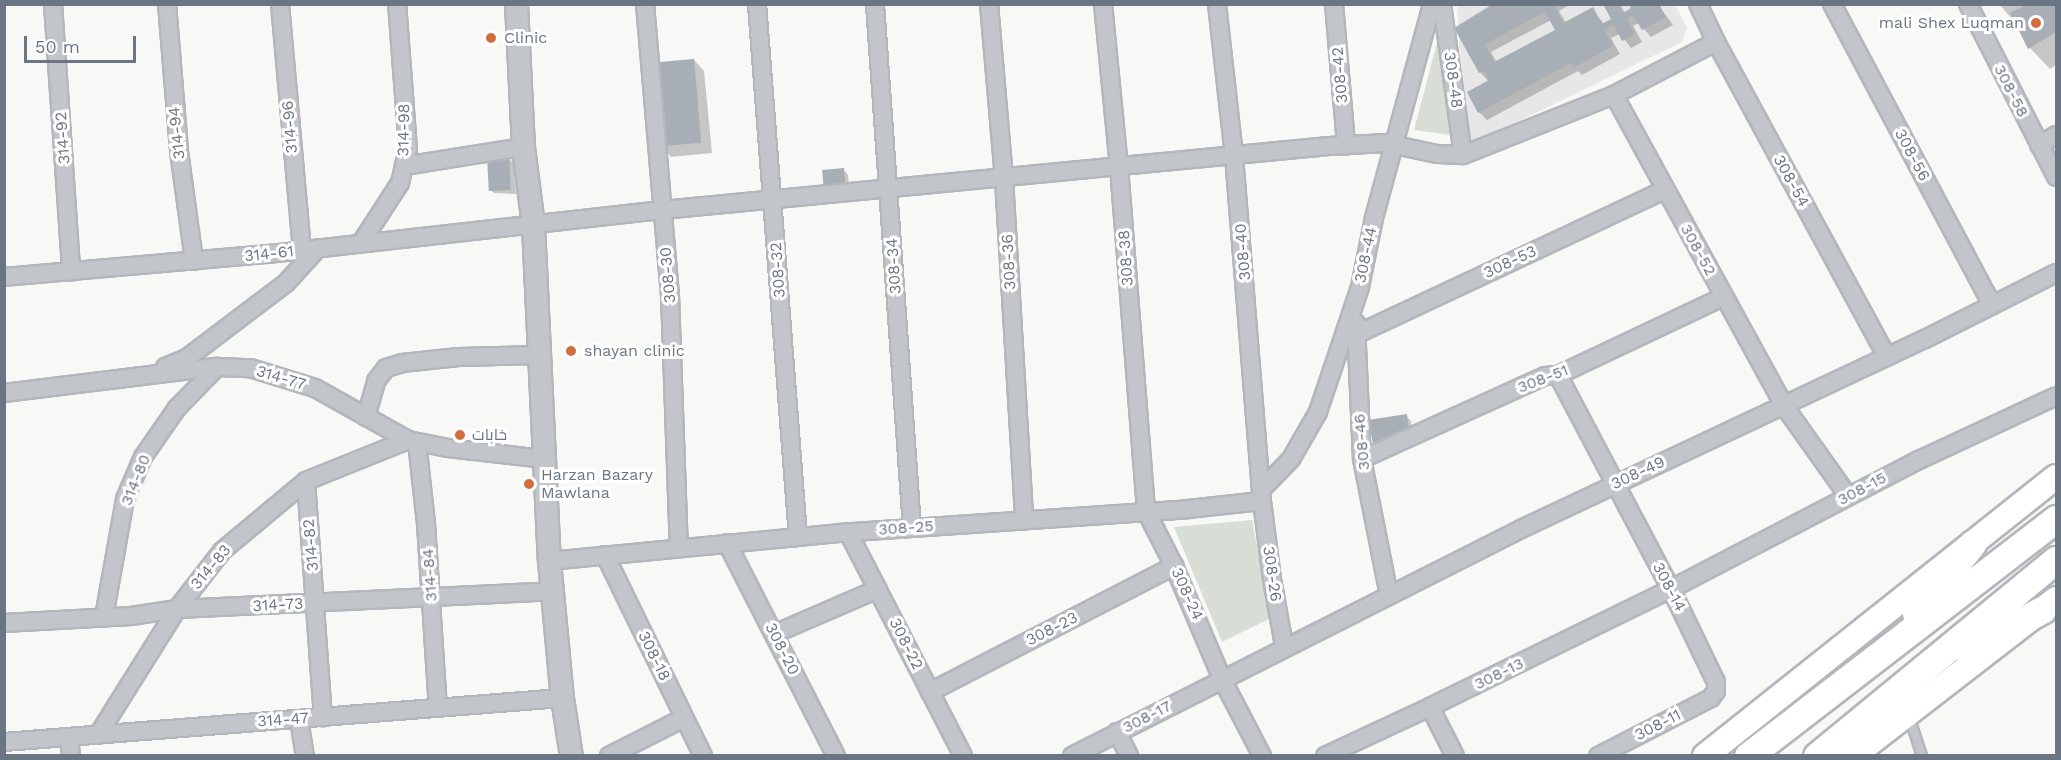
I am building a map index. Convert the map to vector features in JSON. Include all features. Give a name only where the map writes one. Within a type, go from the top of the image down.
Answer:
[{"type":"highway","points":[[1749,752],[2056,519]]},
{"type":"highway","points":[[1887,649],[1972,544]]},
{"type":"highway","points":[[1817,756],[1916,678],[2056,560]]},
{"type":"highway","points":[[1916,678],[2049,605]]},
{"type":"main road","points":[[1705,756],[2056,477]]},
{"type":"main road","points":[[1853,756],[2049,605]]},
{"type":"street","name":"314-92","points":[[53,4],[71,271]]},
{"type":"street","name":"314-94","points":[[167,4],[179,152],[194,261]]},
{"type":"street","name":"314-96","points":[[280,4],[310,249]]},
{"type":"street","name":"314-98","points":[[361,243],[400,183],[408,149],[397,4]]},
{"type":"street","points":[[516,4],[523,147],[533,225],[549,561],[562,698],[571,756]]},
{"type":"street","name":"308-30","points":[[645,4],[670,295],[680,547]]},
{"type":"street","name":"308-32","points":[[757,4],[798,537]]},
{"type":"street","name":"308-34","points":[[875,4],[912,528]]},
{"type":"street","name":"308-36","points":[[988,4],[1004,178],[1024,520]]},
{"type":"street","name":"308-38","points":[[1103,4],[1119,168],[1146,512]]},
{"type":"street","name":"308-40","points":[[1217,4],[1234,156],[1263,494]]},
{"type":"street","name":"308-42","points":[[1334,4],[1346,145]]},
{"type":"street","name":"308-44","points":[[1263,494],[1291,459],[1318,411],[1359,287],[1374,218],[1396,145],[1432,4]]},
{"type":"street","name":"308-48","points":[[1442,4],[1463,155]]},
{"type":"street","name":"308-54","points":[[1698,4],[1716,42],[1887,357]]},
{"type":"street","name":"308-56","points":[[1832,4],[1992,305]]},
{"type":"street","name":"308-58","points":[[1968,4],[2056,177]]},
{"type":"street","points":[[1463,155],[1614,95],[1716,42]]},
{"type":"street","name":"308-52","points":[[1614,95],[1784,405],[1848,496]]},
{"type":"street","points":[[2039,145],[2056,135]]},
{"type":"street","name":"314-61","points":[[4,277],[194,261],[662,210],[1346,145],[1396,145],[1437,154],[1463,155]]},
{"type":"street","points":[[404,166],[523,147]]},
{"type":"street","name":"308-53","points":[[1355,335],[1665,190]]},
{"type":"street","points":[[133,376],[187,358],[286,283],[310,249]]},
{"type":"street","name":"308-49","points":[[1222,679],[1284,646],[1614,485],[1887,357],[2056,273]]},
{"type":"street","name":"308-46","points":[[1359,287],[1355,335],[1362,459],[1389,595]]},
{"type":"street","name":"308-51","points":[[1362,459],[1545,376],[1558,375],[1723,297]]},
{"type":"street","points":[[366,417],[376,381],[386,368],[402,363],[459,357],[539,355]]},
{"type":"street","name":"314-77","points":[[4,393],[217,367],[250,368],[315,388],[412,441],[544,459]]},
{"type":"street","name":"314-80","points":[[104,617],[125,499],[143,457],[177,408],[217,367]]},
{"type":"street","name":"308-14","points":[[1558,375],[1614,485],[1671,589],[1716,682],[1716,691]]},
{"type":"street","name":"308-15","points":[[1671,589],[1943,448],[2056,396]]},
{"type":"street","name":"314-83","points":[[98,735],[177,609],[222,551],[306,481],[412,441]]},
{"type":"street","name":"314-84","points":[[412,441],[432,596],[438,708]]},
{"type":"street","name":"314-82","points":[[306,481],[323,717]]},
{"type":"street","name":"308-25","points":[[549,561],[848,532],[1146,512],[1263,494]]},
{"type":"street","name":"308-26","points":[[1263,494],[1284,646]]},
{"type":"street","name":"308-24","points":[[1146,512],[1174,566],[1222,679],[1262,756]]},
{"type":"street","name":"308-22","points":[[848,532],[963,756]]},
{"type":"street","name":"308-20","points":[[727,543],[836,756]]},
{"type":"street","name":"308-18","points":[[605,555],[703,756]]},
{"type":"street","name":"308-23","points":[[930,692],[1174,566]]},
{"type":"street","points":[[774,634],[878,589]]},
{"type":"street","name":"308-13","points":[[1325,756],[1671,589]]},
{"type":"street","name":"314-73","points":[[4,623],[104,617],[177,609],[552,591]]},
{"type":"street","name":"308-17","points":[[1072,756],[1222,679]]},
{"type":"street","name":"308-11","points":[[1598,756],[1711,698],[1716,691]]},
{"type":"street","name":"314-47","points":[[4,742],[562,698]]},
{"type":"street","points":[[1430,707],[1455,756]]},
{"type":"street","points":[[609,756],[684,718]]},
{"type":"street","points":[[299,719],[305,756]]},
{"type":"street","points":[[1117,732],[1129,756]]},
{"type":"street","points":[[69,737],[71,756]]},
{"type":"lane","points":[[1908,712],[1922,756]]},
{"type":"shaded area","points":[[1457,5],[1675,5],[1687,28],[1682,42],[1465,147]]},
{"type":"shaded area","points":[[1440,31],[1458,136],[1414,130]]},
{"type":"shaded area","points":[[1252,520],[1271,618],[1222,642],[1174,527]]},
{"type":"building","points":[[1493,4],[1554,4],[1563,23],[1593,7],[1602,24],[1611,19],[1603,4],[1618,4],[1623,13],[1631,8],[1629,4],[1650,4],[1652,7],[1659,4],[1666,17],[1642,30],[1633,15],[1627,18],[1635,34],[1622,41],[1614,25],[1605,30],[1613,46],[1573,68],[1571,63],[1478,113],[1467,92],[1489,80],[1484,71],[1479,73],[1454,28]],"holes":[[[1545,12],[1555,30],[1494,62],[1485,44]]]},
{"type":"building","name":"mali Shex Luqman","points":[[2028,4],[2056,4],[2056,32],[2028,49],[2010,13]]},
{"type":"building","points":[[694,59],[701,143],[661,146],[654,62]]},
{"type":"building","points":[[509,156],[511,190],[489,191],[487,157]]},
{"type":"building","points":[[844,168],[846,189],[824,191],[822,170]]},
{"type":"building","points":[[1407,414],[1409,431],[1373,443],[1368,420]]},
{"type":"place","name":"mali Shex Luqman","points":[[2036,23]]},
{"type":"place","name":"Clinic","points":[[491,38]]},
{"type":"place","name":"shayan clinic","points":[[571,351]]},
{"type":"place","name":"خابات","points":[[460,435]]},
{"type":"place","name":"Harzan Bazary Mawlana","points":[[529,484]]}]
